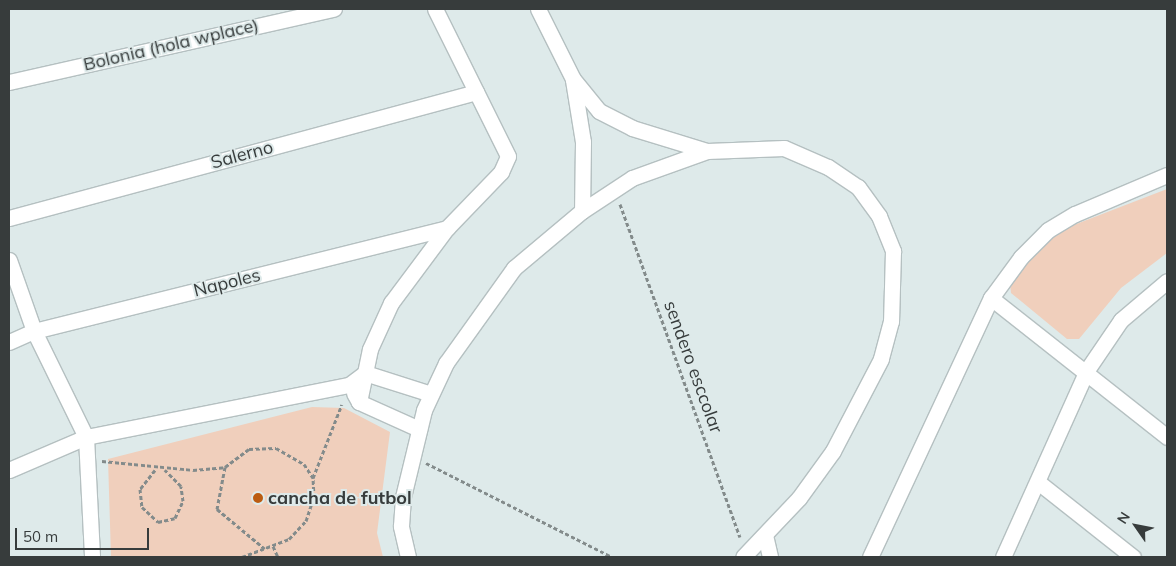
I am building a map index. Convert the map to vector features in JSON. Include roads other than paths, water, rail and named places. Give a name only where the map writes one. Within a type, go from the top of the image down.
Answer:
[{"type":"street","name":"Bolonia (hola wplace)","points":[[9,82],[334,9]]},
{"type":"street","points":[[359,402],[370,349],[391,303],[447,228],[501,172],[508,156],[436,9]]},
{"type":"street","points":[[538,9],[573,79],[599,111],[632,128],[707,151]]},
{"type":"street","points":[[573,79],[583,142],[582,211]]},
{"type":"street","name":"Salerno","points":[[9,218],[476,92]]},
{"type":"street","points":[[408,557],[401,526],[412,456],[431,394],[462,338],[514,268],[582,211],[632,178],[707,151],[784,148],[828,167],[858,187],[879,216],[893,250],[891,321],[877,367],[833,451],[765,535],[745,556]]},
{"type":"street","points":[[870,557],[991,298],[1021,257],[1048,230],[1122,191],[1167,175]]},
{"type":"street","name":"Napoles","points":[[9,342],[34,331],[447,228]]},
{"type":"street","points":[[9,260],[34,331],[86,437],[92,557]]},
{"type":"street","points":[[1003,557],[1088,370],[1121,320],[1165,286]]},
{"type":"street","points":[[991,298],[1088,370],[1167,437]]},
{"type":"street","points":[[365,373],[431,394]]},
{"type":"street","points":[[9,470],[86,437],[349,385],[365,373]]},
{"type":"street","points":[[349,385],[359,402],[419,429]]},
{"type":"street","points":[[1038,482],[1134,557]]},
{"type":"street","points":[[765,535],[770,557]]},
{"type":"place","name":"cancha de futbol","points":[[258,498]]}]
